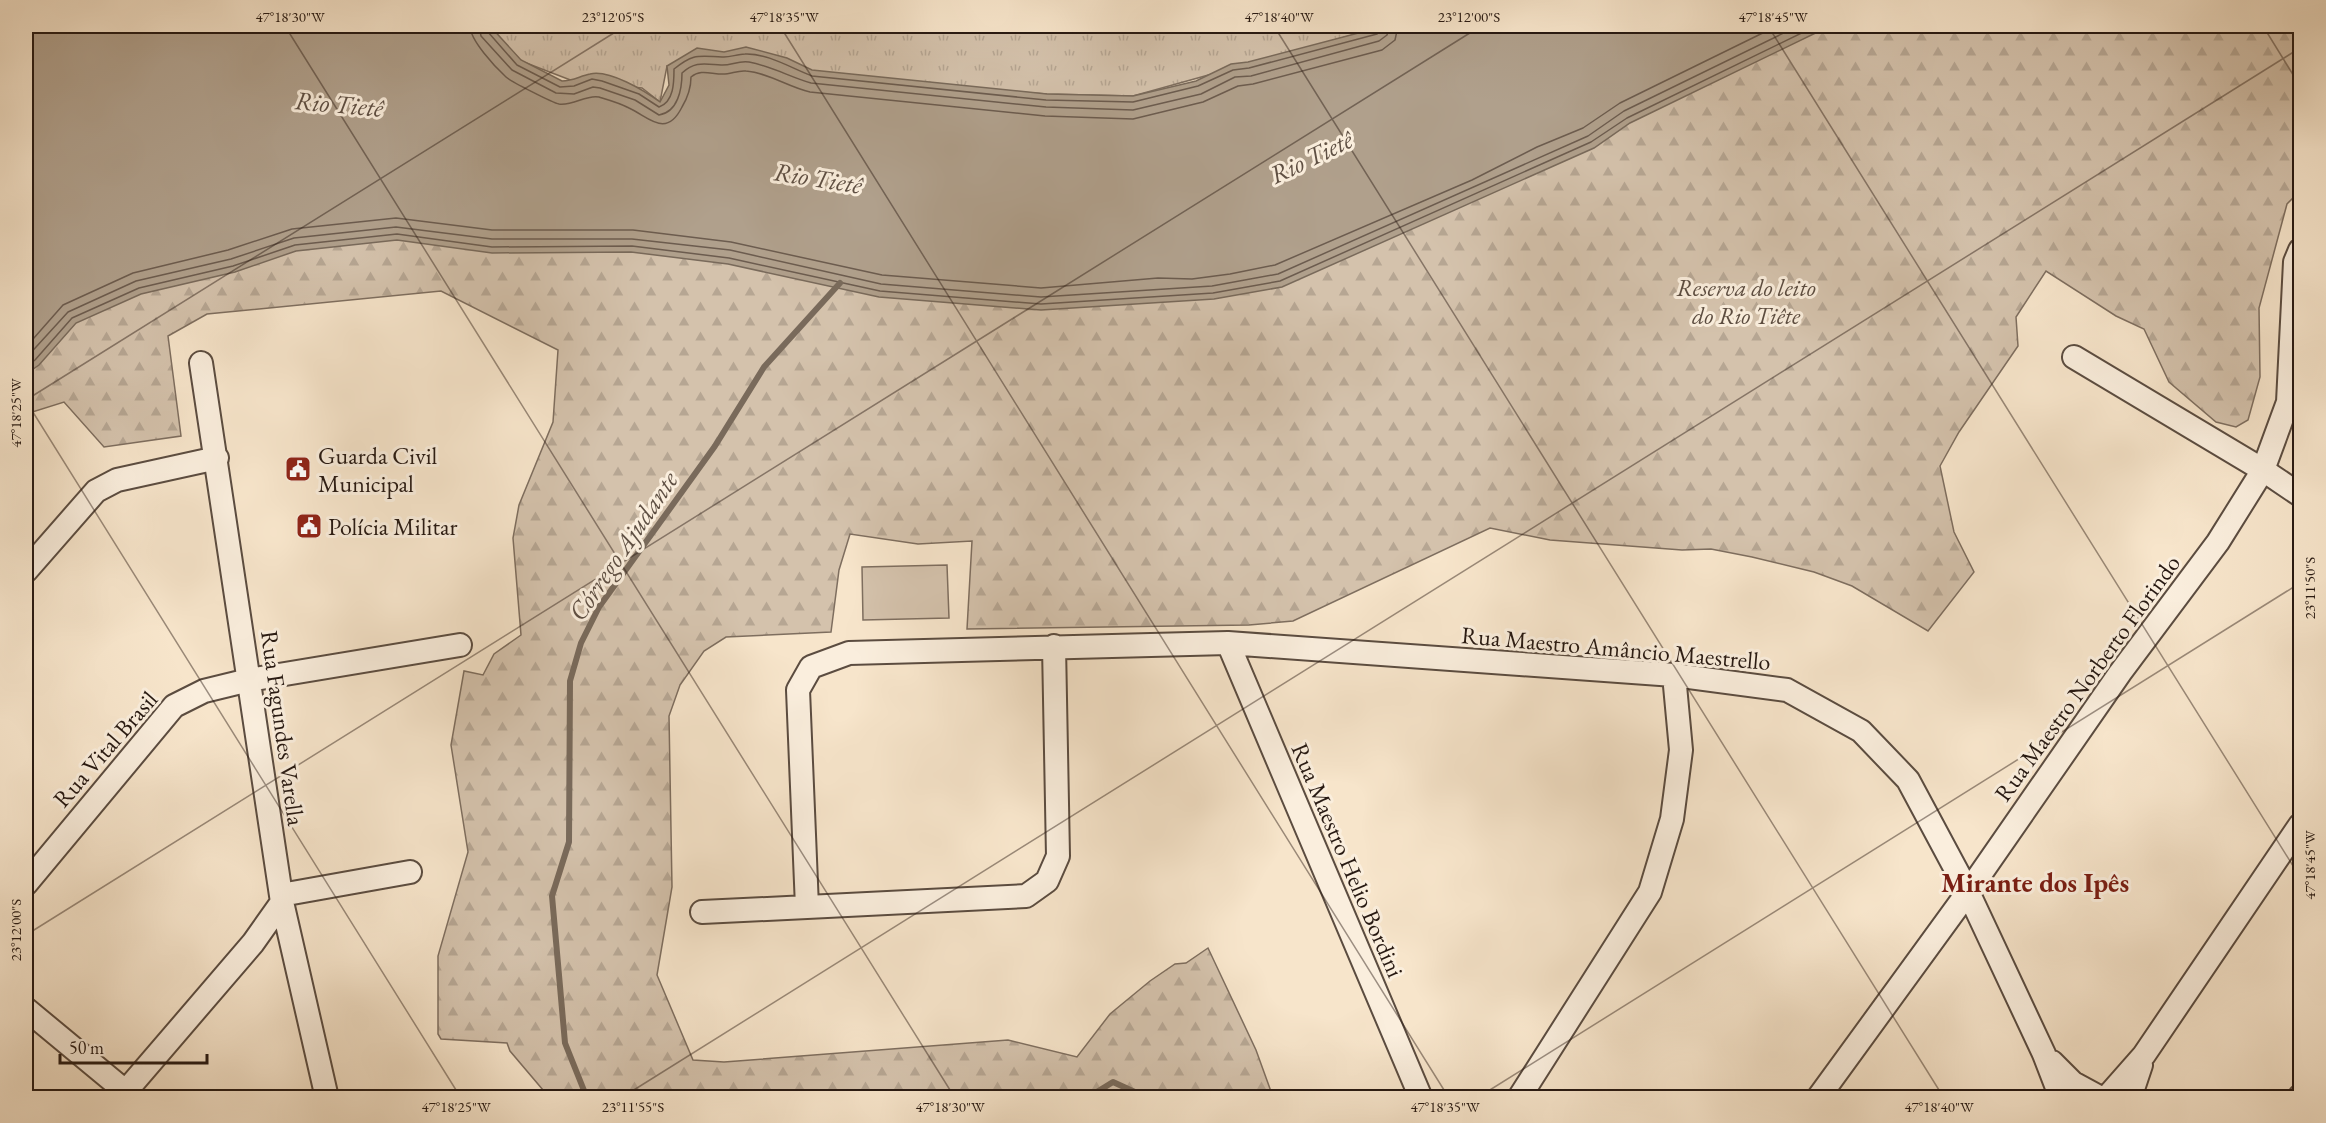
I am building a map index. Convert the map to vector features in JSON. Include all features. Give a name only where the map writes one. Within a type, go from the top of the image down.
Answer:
[{"type":"street","name":"Rua Maestro Norberto Florindo","points":[[1818,1098],[1968,892],[2120,672],[2218,542],[2263,470],[2288,402],[2295,262],[2301,250]]},
{"type":"street","points":[[2074,357],[2301,495]]},
{"type":"street","name":"Rua Fagundes Varella","points":[[201,363],[281,898],[327,1098]]},
{"type":"street","points":[[26,572],[96,490],[117,480],[217,458]]},
{"type":"street","name":"Rua Maestro Amâncio Maestrello","points":[[807,907],[798,690],[811,667],[849,653],[1228,643],[1674,675],[1786,690],[1861,731],[1908,780],[1968,892],[2044,1054],[2061,1098]]},
{"type":"street","name":"Rua Maestro Helio Bordini","points":[[1228,643],[1421,1098]]},
{"type":"street","name":"Rua Vital Brasil","points":[[26,884],[174,706],[204,692],[249,680],[460,645]]},
{"type":"street","points":[[702,912],[1026,896],[1047,881],[1058,856],[1054,646]]},
{"type":"street","points":[[1519,1098],[1650,892],[1672,819],[1681,750],[1674,675]]},
{"type":"street","points":[[2102,1097],[2144,1055],[2301,825]]},
{"type":"street","points":[[26,1009],[122,1094],[253,943],[281,898],[410,873]]},
{"type":"street","name":"Rua Maestro Amâncio Maestrello","points":[[2044,1054],[2073,1083],[2102,1097]]},
{"type":"street","points":[[2130,1098],[2144,1055]]},
{"type":"green space","points":[[488,26],[1385,26],[1133,96],[1047,94],[667,66],[660,102],[642,88],[573,81],[521,61]]},
{"type":"green space","name":"Reserva do leito do Rio Tiête","points":[[1782,26],[2300,26],[2300,191],[2287,204],[2259,308],[2260,377],[2248,420],[2236,427],[2216,422],[2169,382],[2144,329],[2116,316],[2046,271],[2016,317],[2018,346],[1959,432],[1940,466],[1954,532],[1974,572],[1928,631],[1852,586],[1814,572],[1752,557],[1711,549],[1682,550],[1550,540],[1490,528],[1293,621],[1249,625],[967,629],[972,541],[918,544],[850,534],[839,570],[831,632],[726,637],[704,651],[680,685],[669,716],[672,887],[657,975],[693,1060],[724,1062],[1008,1040],[1077,1057],[1110,1014],[1175,964],[1186,963],[1208,948],[1256,1050],[1273,1097],[541,1097],[543,1090],[510,1051],[507,1043],[441,1039],[438,1034],[438,956],[468,852],[451,745],[464,671],[483,675],[494,654],[521,635],[513,538],[519,505],[553,422],[558,350],[441,291],[207,314],[168,336],[181,436],[104,447],[64,402],[26,414],[26,299],[57,268]]},
{"type":"green space","points":[[947,565],[949,618],[863,620],[862,567]]},
{"type":"water","name":"Rio Tietê","points":[[26,26],[490,26],[521,60],[562,81],[598,73],[617,78],[660,102],[669,85],[667,66],[697,48],[724,52],[746,47],[787,58],[812,70],[1047,94],[1133,96],[1196,81],[1231,64],[1248,62],[1385,26],[1830,26],[1630,123],[1594,148],[1282,287],[1214,299],[1041,310],[879,297],[728,264],[631,252],[492,253],[397,240],[296,251],[235,272],[141,294],[76,323],[39,365],[26,374]]},
{"type":"waterway","name":"Córrego Ajudante","points":[[587,1098],[565,1043],[552,896],[569,842],[570,681],[581,643],[599,607],[715,446],[764,367],[840,283]]},
{"type":"waterway","name":"Córrego Ajudante","points":[[1087,1098],[1113,1082],[1148,1098]]},
{"type":"place","name":"Guarda Civil Municipal","points":[[298,469]]},
{"type":"place","name":"Polícia Militar","points":[[309,526]]},
{"type":"district","name":"Mirante dos Ipês","points":[[2035,882]]}]
